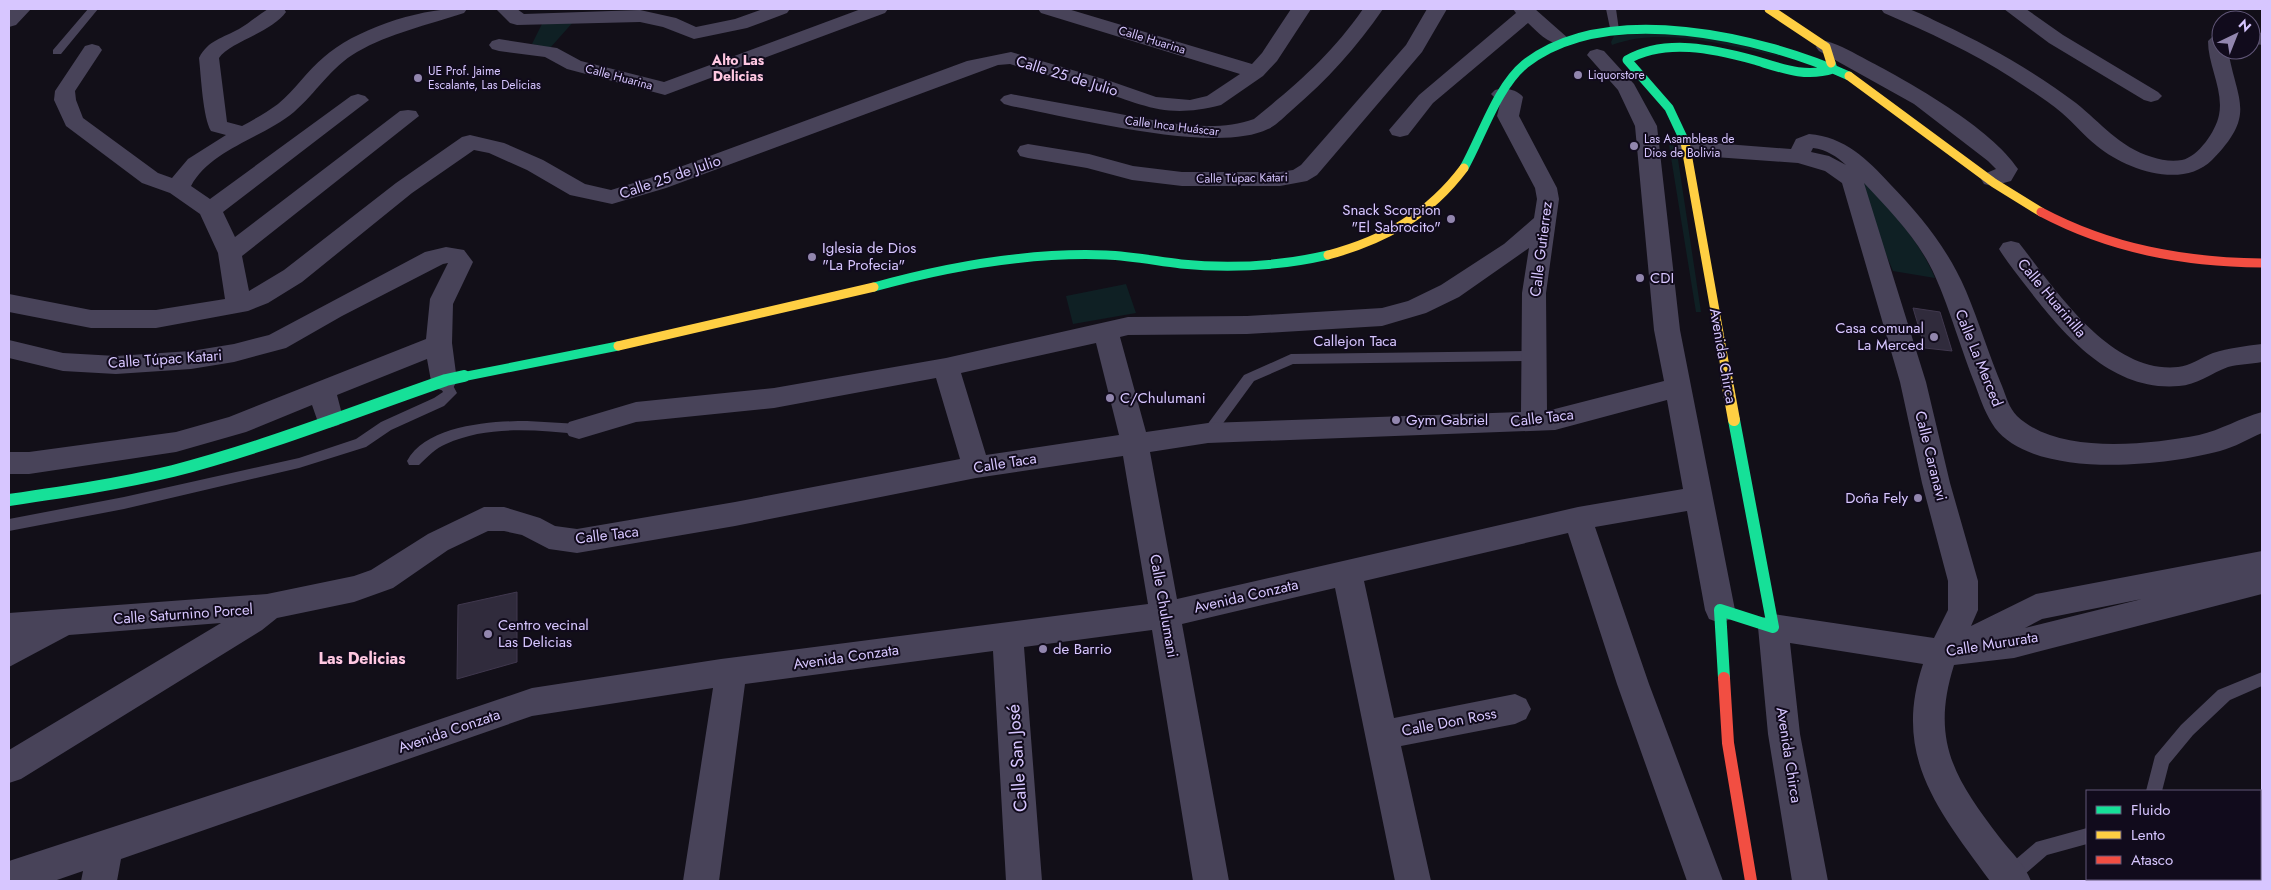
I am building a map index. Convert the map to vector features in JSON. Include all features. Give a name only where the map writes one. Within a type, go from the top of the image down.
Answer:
[{"type":"main road","points":[[1769,9],[1799,27],[1826,48],[1833,69]]},
{"type":"main road","points":[[9,500],[56,493],[181,468],[223,457],[329,418],[444,381],[484,371],[562,357],[717,324],[851,293],[913,276],[1036,257],[1098,255],[1230,266],[1273,265],[1316,259],[1349,250],[1400,230],[1443,197],[1471,158],[1491,112],[1502,94],[1533,56],[1559,39],[1615,28],[1658,26],[1718,31],[1815,60],[1852,78],[2040,212],[2080,232],[2112,244],[2194,260],[2262,263]]},
{"type":"main road","name":"Avenida Chirca","points":[[1773,627],[1728,388],[1687,148],[1681,127],[1663,98],[1628,63],[1630,56],[1646,50],[1679,49],[1747,58],[1811,74],[1827,73],[1833,69]]},
{"type":"main road","points":[[1720,610],[1728,742],[1752,881]]},
{"type":"main road","name":"Calle Mururata","points":[[1720,610],[1773,627]]},
{"type":"street","points":[[9,21],[21,9]]},
{"type":"street","points":[[178,188],[182,176],[196,164],[247,134],[287,107],[310,81],[348,48],[410,23],[457,9]]},
{"type":"street","points":[[512,14],[640,16],[669,22],[694,32],[740,24],[780,9]]},
{"type":"street","name":"Calle Huarina","points":[[499,46],[550,52],[574,65],[665,89],[878,9]]},
{"type":"street","name":"Calle Huarina","points":[[1048,9],[1256,72]]},
{"type":"street","name":"Calle 25 de Julio","points":[[9,303],[91,319],[156,319],[239,306],[259,297],[293,276],[404,188],[470,142],[496,148],[535,165],[578,190],[612,196],[658,183],[846,111],[974,65],[997,59],[1023,61],[1153,103],[1190,106],[1214,101],[1256,72],[1270,57],[1301,9]]},
{"type":"street","name":"Calle Inca Huáscar","points":[[1011,100],[1146,125],[1209,133],[1251,128],[1262,124],[1316,80],[1357,32],[1373,9]]},
{"type":"street","name":"Calle Túpac Katari","points":[[1028,151],[1088,161],[1132,173],[1182,179],[1280,179],[1299,176],[1309,170],[1415,48],[1437,9]]},
{"type":"street","points":[[1891,9],[1962,41],[2033,83],[2068,108],[2118,151],[2137,159],[2176,168],[2190,166],[2204,156],[2229,120],[2232,103],[2221,60]]},
{"type":"street","points":[[2014,9],[2056,39],[2151,96]]},
{"type":"street","points":[[247,134],[218,126],[209,58],[211,52],[246,33],[275,10]]},
{"type":"street","points":[[1400,130],[1426,99],[1525,11],[1559,39]]},
{"type":"street","points":[[1826,48],[1905,89],[1960,127],[2001,159],[2007,169],[2003,176],[1992,179]]},
{"type":"street","points":[[92,50],[65,91],[65,100],[74,121],[150,178],[178,188],[210,210],[230,252],[239,306]]},
{"type":"street","points":[[1597,55],[1627,88],[1646,126],[1666,330],[1700,497],[1720,610]]},
{"type":"street","points":[[1634,103],[1653,87]]},
{"type":"street","name":"Calle Gutierrez","points":[[1502,94],[1512,96],[1508,116],[1546,188],[1548,199],[1534,293],[1534,422]]},
{"type":"street","points":[[210,210],[358,100]]},
{"type":"street","points":[[230,252],[408,116]]},
{"type":"street","name":"Calle La Merced","points":[[1798,156],[1804,144],[1809,141],[1825,142],[1840,149],[1868,174],[1933,248],[1948,277],[1977,360],[1995,401],[2007,423],[2028,438],[2063,452],[2100,454],[2136,452],[2198,445],[2223,439],[2262,422]]},
{"type":"street","name":"Calle Caranavi","points":[[1687,148],[1798,156],[1821,161],[1833,166],[1852,180],[1913,382],[1936,483],[1963,581],[1963,610],[1942,653],[1931,687],[1928,733],[1935,766],[1968,823],[2009,880]]},
{"type":"street","points":[[579,429],[636,412],[774,398],[946,367],[1106,333],[1128,326],[1160,324],[1247,325],[1382,317],[1417,307],[1450,291],[1512,250],[1544,221]]},
{"type":"street","name":"Calle Huarinilla","points":[[2011,249],[2070,323],[2097,349],[2138,371],[2156,376],[2180,377],[2228,358],[2262,353]]},
{"type":"street","name":"Calle Túpac Katari","points":[[9,349],[63,362],[116,365],[191,360],[234,353],[277,342],[342,305],[434,258],[450,254],[456,255],[461,262],[441,303],[440,336],[437,345]]},
{"type":"street","name":"Calle Chulumani","points":[[1106,333],[1135,443],[1212,881]]},
{"type":"street","points":[[9,463],[29,463],[176,442],[236,426],[437,345],[444,381]]},
{"type":"street","points":[[946,367],[976,467]]},
{"type":"street","name":"Calle Taca","points":[[354,589],[382,579],[438,542],[484,520],[504,519],[530,526],[549,537],[578,541],[735,514],[976,467],[1135,443],[1208,433],[1534,422],[1564,417],[1678,387]]},
{"type":"street","points":[[322,390],[329,418]]},
{"type":"street","name":"Avenida Conzata","points":[[9,879],[106,848],[532,702],[731,672],[1166,614],[1347,574],[1578,519],[1700,497]]},
{"type":"street","points":[[1578,519],[1633,684],[1705,881]]},
{"type":"street","points":[[1942,653],[1984,635],[2036,607],[2262,563]]},
{"type":"street","points":[[1347,574],[1413,881]]},
{"type":"street","name":"Calle Mururata","points":[[1773,627],[1942,653],[2014,644],[2262,582]]},
{"type":"street","name":"Calle Saturnino Porcel","points":[[9,626],[267,607],[354,589]]},
{"type":"street","points":[[9,768],[252,621],[267,607]]},
{"type":"street","points":[[9,653],[65,622]]},
{"type":"street","name":"Avenida Chirca","points":[[1773,627],[1784,734],[1810,881]]},
{"type":"street","name":"Calle San José","points":[[1008,635],[1024,881]]},
{"type":"street","points":[[701,881],[731,672]]},
{"type":"street","name":"Calle Don Ross","points":[[1382,735],[1515,709]]},
{"type":"street","points":[[99,881],[106,848]]},
{"type":"lane","points":[[57,52],[93,9]]},
{"type":"lane","points":[[1611,9],[1615,28]]},
{"type":"lane","name":"Callejon Taca","points":[[1208,433],[1249,378],[1291,359],[1534,356]]},
{"type":"lane","points":[[9,525],[183,491],[308,460],[361,443],[386,426],[439,402],[450,393],[444,381]]},
{"type":"lane","points":[[414,461],[441,440],[461,433],[529,425],[579,429]]},
{"type":"lane","points":[[2154,790],[2161,761],[2187,730],[2224,694],[2262,679]]},
{"type":"lane","points":[[2009,880],[2042,848],[2086,836]]},
{"type":"shaded area","points":[[575,20],[550,48],[532,44],[542,24]]},
{"type":"shaded area","points":[[1669,32],[1713,38],[1784,57],[1675,37],[1632,39],[1612,45],[1611,42],[1614,36]]},
{"type":"shaded area","points":[[1669,145],[1676,146],[1701,312],[1696,312]]},
{"type":"shaded area","points":[[1849,165],[1886,204],[1908,232],[1918,246],[1935,278],[1893,271]]},
{"type":"shaded area","points":[[1126,284],[1136,313],[1073,324],[1066,296]]},
{"type":"building","name":"Casa comunal La Merced","points":[[1913,308],[1940,312],[1952,351],[1925,348]]},
{"type":"building","name":"Centro vecinal Las Delicias","points":[[517,592],[517,662],[457,679],[458,605]]},
{"type":"traffic: fast","points":[[1464,168],[1498,100],[1525,64],[1556,44],[1595,33],[1638,29],[1684,31],[1731,37],[1816,61],[1849,76]]},
{"type":"traffic: fast","points":[[1685,142],[1676,118],[1662,98],[1627,60],[1639,53],[1654,49],[1689,48],[1724,53],[1803,73],[1823,72],[1833,69],[1831,63]]},
{"type":"traffic: fast","points":[[874,287],[959,266],[1018,258],[1106,255],[1181,264],[1236,267],[1291,262],[1328,255]]},
{"type":"traffic: fast","points":[[9,500],[91,488],[172,471],[225,456],[446,380],[618,346]]},
{"type":"traffic: fast","points":[[1724,678],[1720,610],[1773,627],[1734,420]]},
{"type":"traffic: slow","points":[[1769,9],[1826,47],[1831,63]]},
{"type":"traffic: slow","points":[[1849,76],[1994,183],[2041,212]]},
{"type":"traffic: slow","points":[[1685,142],[1734,420]]},
{"type":"traffic: slow","points":[[1328,255],[1368,243],[1405,225],[1437,200],[1464,168]]},
{"type":"traffic: slow","points":[[618,346],[874,287]]},
{"type":"traffic: jam","points":[[2041,212],[2093,237],[2121,246],[2176,258],[2233,263],[2262,263]]},
{"type":"traffic: jam","points":[[1724,678],[1728,743],[1751,881]]},
{"type":"place","name":"Liquorstore","points":[[1578,75]]},
{"type":"place","name":"UE Prof. Jaime Escalante, Las Delicias","points":[[418,78]]},
{"type":"place","name":"Las Asambleas de Dios de Bolivia","points":[[1634,146]]},
{"type":"place","name":"Snack Scorpion \"El Sabrocito\"","points":[[1451,219]]},
{"type":"place","name":"Iglesia de Dios \"La Profecia\"","points":[[812,257]]},
{"type":"place","name":"CDI","points":[[1640,278]]},
{"type":"place","name":"Casa comunal La Merced","points":[[1934,337]]},
{"type":"place","name":"C/Chulumani","points":[[1110,398]]},
{"type":"place","name":"Gym Gabriel","points":[[1396,420]]},
{"type":"place","name":"Doña Fely","points":[[1918,498]]},
{"type":"place","name":"Centro vecinal Las Delicias","points":[[488,634]]},
{"type":"place","name":"de Barrio","points":[[1043,649]]},
{"type":"district","name":"Alto Las Delicias","points":[[738,68]]},
{"type":"district","name":"Las Delicias","points":[[362,658]]}]
